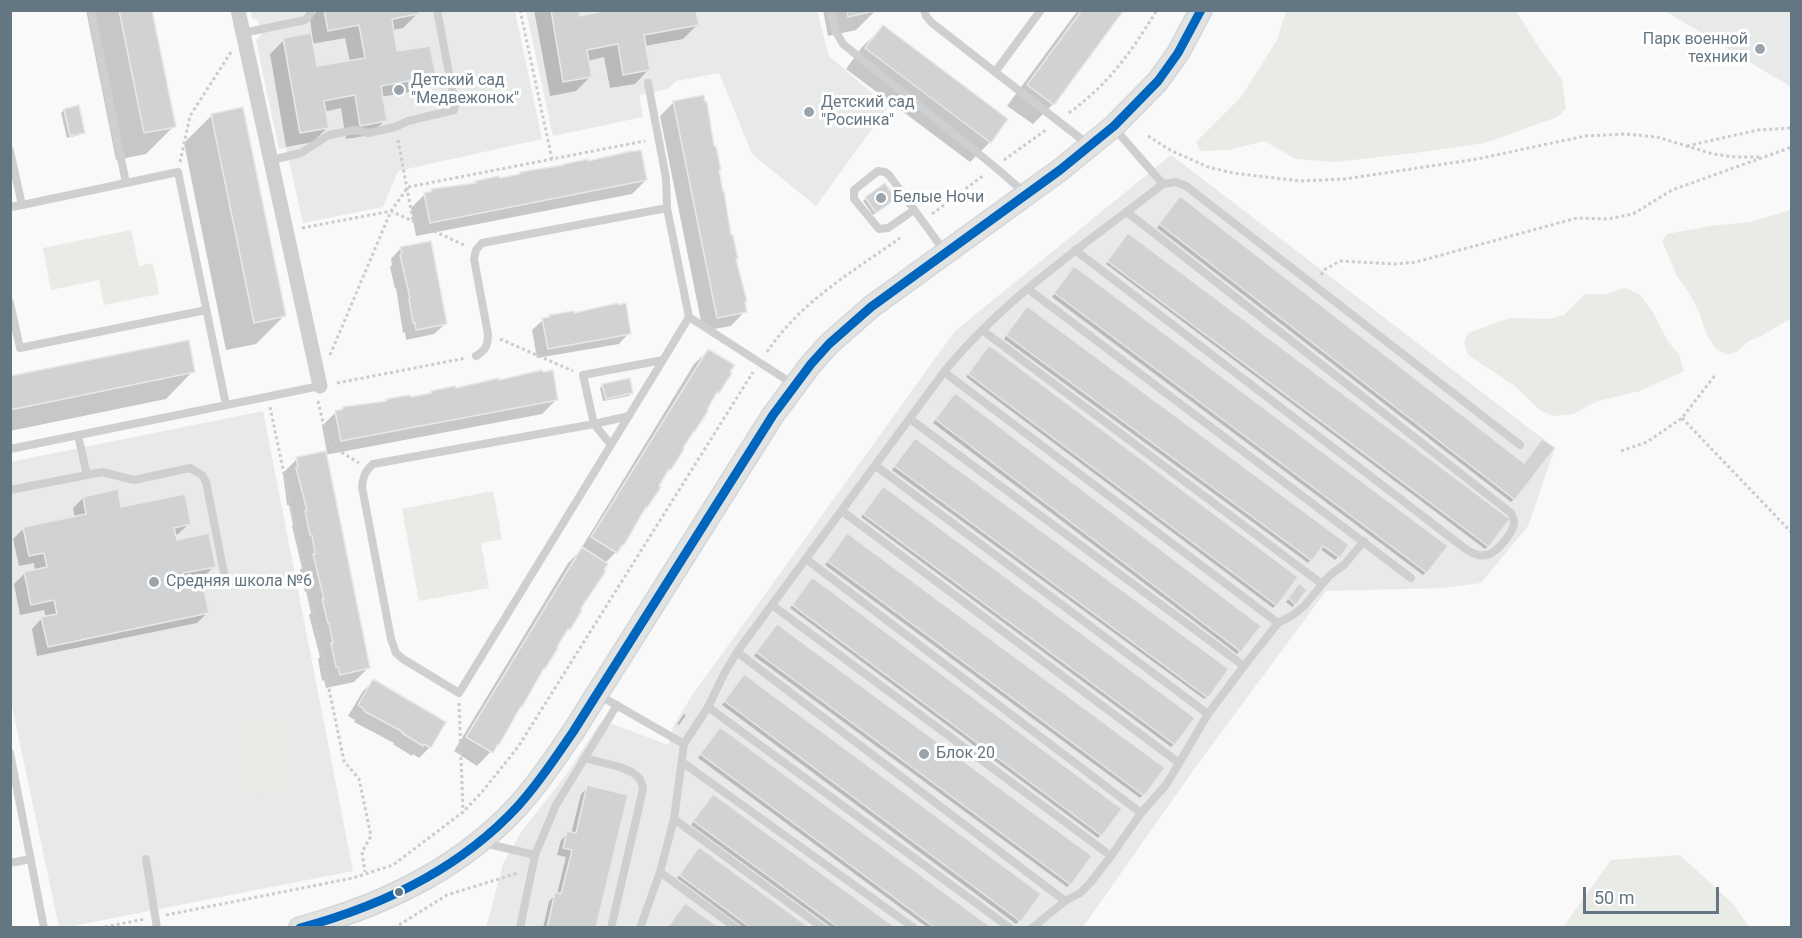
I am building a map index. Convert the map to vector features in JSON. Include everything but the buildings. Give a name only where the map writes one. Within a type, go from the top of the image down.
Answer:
[{"type":"street","points":[[238,10],[287,231],[317,387]]},
{"type":"street","points":[[300,927],[333,921],[412,886],[437,872],[480,842],[519,805],[573,732],[767,425],[794,385],[829,344],[851,324],[1027,195],[1114,126],[1158,81],[1178,53],[1201,10]]},
{"type":"lane","points":[[91,10],[126,183]]},
{"type":"lane","points":[[243,33],[305,20],[311,10]]},
{"type":"lane","points":[[272,160],[301,153],[329,135],[355,130],[369,133],[454,110],[455,105],[437,10]]},
{"type":"lane","points":[[831,10],[836,32],[843,45],[1027,195]]},
{"type":"lane","points":[[924,10],[932,23],[1090,146]]},
{"type":"lane","points":[[995,72],[1041,10]]},
{"type":"lane","points":[[629,416],[373,465],[368,469],[363,477],[362,487],[391,639],[396,652],[403,659],[459,693],[629,416],[689,317],[667,208],[666,178],[648,83]]},
{"type":"lane","points":[[1114,126],[1163,184]]},
{"type":"lane","points":[[10,150],[22,205]]},
{"type":"lane","points":[[914,210],[888,228],[879,229],[854,199],[854,190],[878,171],[885,172],[923,221],[946,253]]},
{"type":"lane","points":[[10,207],[178,172],[226,405]]},
{"type":"lane","points":[[642,927],[674,819],[684,744],[708,707],[737,652],[963,349],[1028,289],[1075,250],[1163,184],[1176,182],[1186,186],[1520,445]]},
{"type":"lane","points":[[476,356],[484,351],[488,343],[474,260],[476,250],[482,243],[667,208]]},
{"type":"lane","points":[[1075,250],[1467,550],[1476,555],[1485,556],[1499,548],[1512,529],[1514,522],[1511,513],[1127,212]]},
{"type":"lane","points":[[1028,289],[1411,578]]},
{"type":"lane","points":[[10,303],[20,348],[206,310]]},
{"type":"lane","points":[[689,317],[794,385]]},
{"type":"lane","points":[[982,330],[1322,584]]},
{"type":"lane","points":[[611,445],[594,424],[584,375],[663,360]]},
{"type":"lane","points":[[944,372],[1278,623]]},
{"type":"lane","points":[[10,449],[317,387]]},
{"type":"lane","points":[[910,419],[1244,666]]},
{"type":"lane","points":[[78,435],[87,475]]},
{"type":"lane","points":[[876,466],[1208,714]]},
{"type":"lane","points":[[10,490],[102,472],[135,480],[190,468],[202,475],[206,482],[226,583]]},
{"type":"lane","points":[[842,511],[1179,763]]},
{"type":"lane","points":[[1032,927],[1065,901],[1080,893],[1090,883],[1141,813],[1166,785],[1208,714],[1278,623],[1304,606],[1330,575],[1344,565],[1364,541]]},
{"type":"lane","points":[[806,559],[1141,813]]},
{"type":"lane","points":[[772,605],[1111,856]]},
{"type":"lane","points":[[737,652],[1065,901]]},
{"type":"lane","points":[[596,694],[684,744]]},
{"type":"lane","points":[[520,927],[536,855],[556,805],[617,705]]},
{"type":"lane","points":[[708,707],[1010,927]]},
{"type":"lane","points":[[10,753],[44,927]]},
{"type":"lane","points":[[584,758],[629,771],[637,775],[642,782],[611,927]]},
{"type":"lane","points":[[682,762],[914,927]]},
{"type":"lane","points":[[674,819],[823,927]]},
{"type":"lane","points":[[480,842],[536,855]]},
{"type":"lane","points":[[10,863],[31,859]]},
{"type":"lane","points":[[146,859],[157,927]]},
{"type":"lane","points":[[660,872],[736,927]]},
{"type":"path","points":[[520,10],[552,159]]},
{"type":"path","points":[[99,927],[353,878],[393,865],[463,812],[518,747],[759,363],[786,326],[815,298],[1075,109],[1112,76],[1157,10]]},
{"type":"path","points":[[178,172],[190,116],[243,33]]},
{"type":"path","points":[[395,127],[413,221]]},
{"type":"path","points":[[1687,146],[1758,130],[1791,128]]},
{"type":"path","points":[[1148,136],[1170,150],[1208,167],[1233,173],[1300,181],[1346,179],[1477,159],[1585,136],[1625,134],[1657,137],[1713,154],[1735,158],[1761,157]]},
{"type":"path","points":[[330,355],[391,211],[408,188],[659,139]]},
{"type":"path","points":[[1313,286],[1324,270],[1340,261],[1396,264],[1416,262],[1577,218],[1608,219],[1633,214],[1672,190],[1791,147]]},
{"type":"path","points":[[287,231],[391,211],[476,250]]},
{"type":"path","points":[[488,334],[584,375]]},
{"type":"path","points":[[368,469],[328,444],[317,387],[476,356]]},
{"type":"path","points":[[1621,451],[1647,442],[1682,418],[1716,374]]},
{"type":"path","points":[[268,397],[344,761],[359,778],[371,837],[362,852],[365,873]]},
{"type":"path","points":[[1682,418],[1791,533]]},
{"type":"path","points":[[459,693],[463,812]]},
{"type":"path","points":[[394,927],[447,895],[532,869]]},
{"type":"shaded area","name":"Детский сад \"Медвежонок\"","points":[[251,11],[515,11],[542,139],[398,171],[383,207],[303,223],[286,148],[279,149],[256,40],[261,35],[258,21],[252,18]]},
{"type":"shaded area","name":"Детский сад \"Росинка\"","points":[[526,11],[817,11],[829,56],[888,107],[816,206],[752,154],[719,73],[676,81],[668,89],[639,95],[643,117],[553,136]]},
{"type":"shaded area","points":[[1286,11],[1516,11],[1562,80],[1566,109],[1557,117],[1485,143],[1415,153],[1335,162],[1296,159],[1264,141],[1229,150],[1200,151],[1196,142],[1242,96],[1277,40]]},
{"type":"shaded area","name":"Парк военной техники","points":[[1665,11],[1791,11],[1791,87]]},
{"type":"shaded area","points":[[1171,155],[1555,448],[1528,526],[1481,583],[1444,588],[1326,591],[1197,765],[1083,927],[486,928],[503,864],[521,832],[565,776],[602,720],[668,745],[674,725],[693,694],[955,331]]},
{"type":"shaded area","points":[[1791,210],[1791,318],[1728,355],[1715,348],[1706,333],[1699,312],[1677,276],[1662,241],[1667,234],[1750,222]]},
{"type":"shaded area","points":[[131,230],[139,266],[153,263],[159,294],[104,305],[99,280],[51,290],[43,248]]},
{"type":"shaded area","points":[[1625,288],[1639,294],[1651,309],[1669,343],[1679,354],[1684,371],[1640,391],[1598,401],[1573,414],[1554,416],[1541,411],[1516,387],[1468,355],[1464,343],[1468,333],[1510,318],[1548,319],[1564,315],[1585,294],[1606,294]]},
{"type":"shaded area","name":"Средняя школа №6","points":[[263,411],[353,871],[59,927],[11,702],[10,462]]},
{"type":"shaded area","points":[[493,491],[502,539],[481,543],[489,588],[419,601],[402,509]]},
{"type":"shaded area","points":[[285,714],[297,786],[247,794],[235,723]]},
{"type":"shaded area","points":[[1680,855],[1734,905],[1749,927],[1563,927],[1611,860]]},
{"type":"transit line","points":[[300,928],[360,909],[418,882],[471,849],[518,806],[573,732],[773,415],[811,364],[829,344],[871,307],[1060,170],[1114,126],[1158,81],[1178,53],[1201,10]]},
{"type":"place","name":"Парк военной техники","points":[[1760,49]]},
{"type":"place","name":"Детский сад \"Медвежонок\"","points":[[399,90]]},
{"type":"place","name":"Детский сад \"Росинка\"","points":[[809,112]]},
{"type":"place","name":"Белые Ночи","points":[[881,198]]},
{"type":"place","name":"Средняя школа №6","points":[[154,582]]},
{"type":"place","name":"Блок 20","points":[[924,754]]}]
